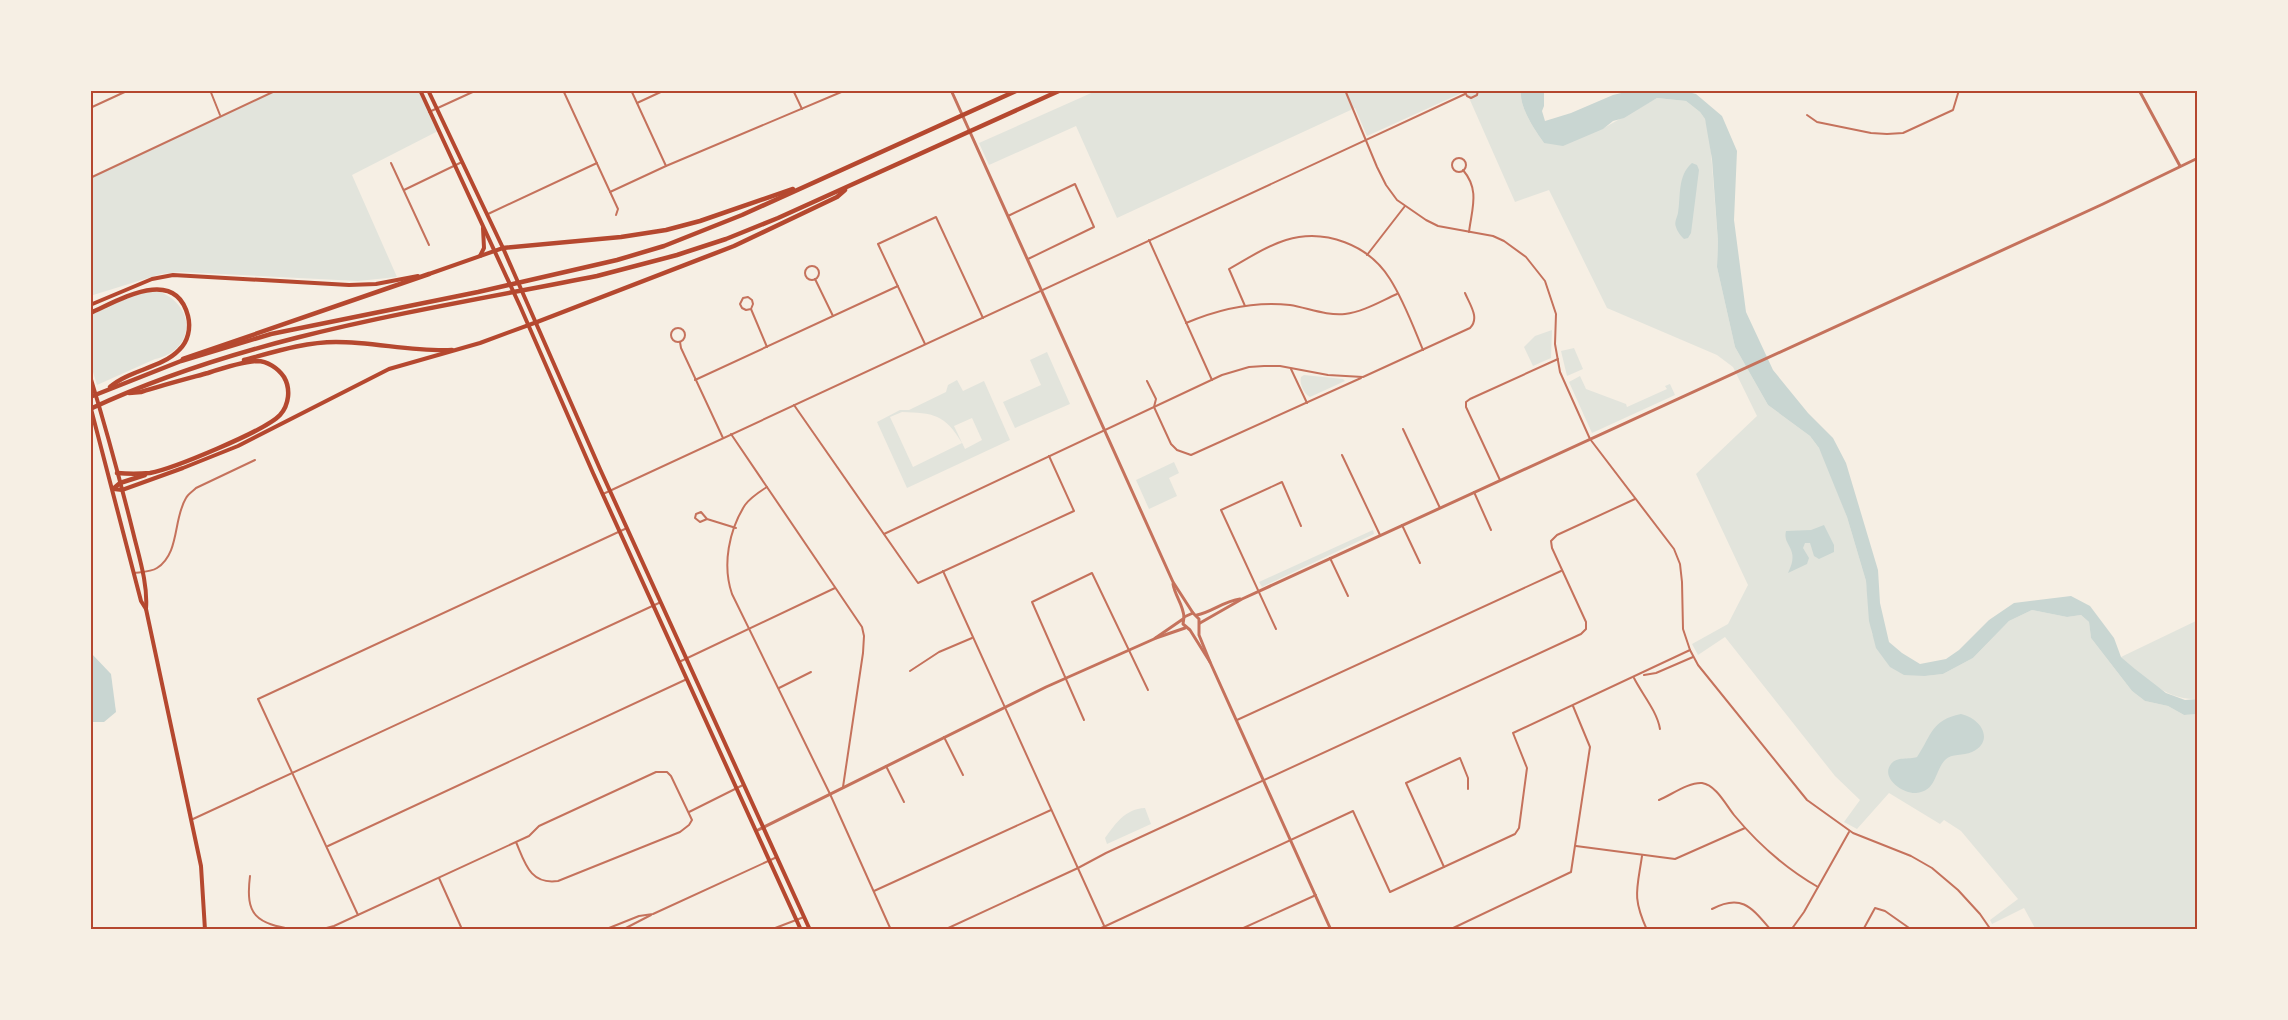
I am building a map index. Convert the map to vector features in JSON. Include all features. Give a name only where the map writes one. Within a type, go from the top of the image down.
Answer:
[{"type":"highway","points":[[90,398],[181,361],[271,334],[478,292],[628,257],[696,234],[1018,90]]},
{"type":"highway","points":[[90,407],[215,360],[262,346],[331,329],[597,276],[677,255],[726,239],[1061,90]]},
{"type":"highway","points":[[537,322],[734,246],[837,197],[849,186]]},
{"type":"highway","points":[[503,248],[666,230],[804,187]]},
{"type":"highway","points":[[181,361],[189,356],[429,274]]},
{"type":"highway","points":[[90,313],[151,288],[166,291],[176,297],[188,314],[187,336],[179,350],[169,357],[118,380],[106,390]]},
{"type":"highway","points":[[123,394],[141,392],[287,349],[335,342],[431,351],[452,350]]},
{"type":"highway","points":[[113,489],[120,483],[217,448],[275,420],[287,402],[286,381],[280,372],[261,361],[231,366]]},
{"type":"highway","points":[[117,473],[150,473]]},
{"type":"main road","points":[[420,90],[520,306],[593,473],[801,930]]},
{"type":"main road","points":[[428,90],[488,214],[627,528],[810,930]]},
{"type":"main road","points":[[478,258],[484,248],[483,228]]},
{"type":"main road","points":[[90,304],[152,279],[173,275],[356,285],[388,282],[429,274],[503,248]]},
{"type":"main road","points":[[113,489],[122,490],[193,465],[238,446],[388,369],[480,343],[537,322]]},
{"type":"main road","points":[[90,376],[142,572],[147,599],[146,609],[201,866],[206,930]]},
{"type":"main road","points":[[90,407],[141,601],[146,609]]},
{"type":"main road","points":[[687,680],[695,676]]},
{"type":"street","points":[[90,108],[129,90]]},
{"type":"street","points":[[210,90],[220,116]]},
{"type":"street","points":[[90,178],[278,90]]},
{"type":"street","points":[[429,112],[477,90]]},
{"type":"street","points":[[563,90],[618,209],[616,215]]},
{"type":"street","points":[[631,90],[666,166]]},
{"type":"street","points":[[637,103],[665,90]]},
{"type":"street","points":[[793,90],[802,109]]},
{"type":"street","points":[[610,192],[846,90]]},
{"type":"street","points":[[951,90],[1173,582],[1195,614],[1210,662],[1331,930]]},
{"type":"street","points":[[1345,90],[1386,185],[1405,206],[1438,226],[1493,236],[1504,241],[1526,257],[1545,281],[1556,314],[1555,344],[1558,359],[1568,392],[1590,439],[1665,535],[1680,564],[1682,617],[1690,651],[1694,657],[1806,800],[1849,831],[1911,856],[1932,868],[1958,890],[1991,930]]},
{"type":"street","points":[[1464,90],[1465,94],[1473,98],[1478,90]]},
{"type":"street","points":[[1807,116],[1817,122],[1871,134],[1899,134],[1953,110],[1959,90]]},
{"type":"street","points":[[2139,90],[2180,166]]},
{"type":"street","points":[[603,494],[1465,94]]},
{"type":"street","points":[[756,831],[1065,678],[1154,639],[1199,625],[1242,598],[2103,204],[2198,158]]},
{"type":"street","points":[[1463,160],[1465,166],[1463,170],[1455,171],[1452,168],[1453,162],[1463,160]]},
{"type":"street","points":[[404,190],[462,162]]},
{"type":"street","points":[[391,163],[429,245]]},
{"type":"street","points":[[488,214],[597,163]]},
{"type":"street","points":[[1463,170],[1472,181],[1474,192],[1469,232]]},
{"type":"street","points":[[1008,216],[1075,184],[1094,227],[1028,259]]},
{"type":"street","points":[[1367,255],[1405,206]]},
{"type":"street","points":[[925,344],[878,244],[936,217],[982,318]]},
{"type":"street","points":[[1245,306],[1229,269],[1276,244],[1288,240],[1321,236],[1345,242],[1367,255],[1389,278],[1423,350]]},
{"type":"street","points":[[1149,240],[1212,380]]},
{"type":"street","points":[[813,266],[818,269],[818,276],[815,279],[808,279],[805,275],[808,267],[813,266]]},
{"type":"street","points":[[815,279],[832,316]]},
{"type":"street","points":[[695,380],[898,286]]},
{"type":"street","points":[[1147,381],[1156,399],[1154,406],[1171,444],[1176,450],[1191,455],[1470,328],[1474,324],[1475,316],[1465,293]]},
{"type":"street","points":[[1186,323],[1221,310],[1245,306],[1291,305],[1343,315],[1356,313],[1398,294]]},
{"type":"street","points":[[751,309],[742,308],[740,301],[743,298],[748,297],[752,300],[751,309],[767,346]]},
{"type":"street","points":[[676,328],[683,330],[685,334],[684,339],[680,342],[673,341],[671,337],[671,332],[676,328]]},
{"type":"street","points":[[680,342],[695,380],[723,438]]},
{"type":"street","points":[[1500,480],[1466,407],[1466,402],[1558,359]]},
{"type":"street","points":[[884,534],[1154,406],[1212,380],[1249,367],[1280,366],[1328,375],[1363,377]]},
{"type":"street","points":[[1291,369],[1307,403]]},
{"type":"street","points":[[794,405],[918,582],[1074,511],[1049,456]]},
{"type":"street","points":[[1403,429],[1440,508]]},
{"type":"street","points":[[732,434],[862,627],[864,636],[843,787]]},
{"type":"street","points":[[1342,455],[1380,535]]},
{"type":"street","points":[[134,573],[158,567],[165,560],[171,551],[182,507],[196,488],[255,460]]},
{"type":"street","points":[[1276,629],[1221,510],[1282,482],[1301,526]]},
{"type":"street","points":[[767,487],[754,495],[745,505],[728,552],[726,567],[728,582],[749,630],[830,794],[891,930]]},
{"type":"street","points":[[1474,492],[1491,530]]},
{"type":"street","points":[[944,930],[1078,868],[1107,852],[1581,634],[1586,629],[1586,622],[1552,548],[1551,541],[1557,535],[1635,499]]},
{"type":"street","points":[[707,519],[736,528]]},
{"type":"street","points":[[1402,525],[1420,563]]},
{"type":"street","points":[[358,915],[258,699],[627,528]]},
{"type":"street","points":[[1330,558],[1348,596]]},
{"type":"street","points":[[1237,720],[1562,570]]},
{"type":"street","points":[[943,571],[1105,928]]},
{"type":"street","points":[[1084,720],[1032,602],[1092,573],[1148,690]]},
{"type":"street","points":[[1173,582],[1174,591],[1182,605],[1187,629],[1210,662]]},
{"type":"street","points":[[680,662],[836,588]]},
{"type":"street","points":[[1154,639],[1184,618],[1209,612],[1231,600],[1242,598]]},
{"type":"street","points":[[192,819],[661,602]]},
{"type":"street","points":[[910,671],[939,652],[972,638]]},
{"type":"street","points":[[1097,930],[1353,811],[1390,892],[1444,867],[1516,833],[1519,828],[1527,768],[1514,733],[1690,651]]},
{"type":"street","points":[[1641,675],[1656,674],[1694,657]]},
{"type":"street","points":[[779,688],[811,672]]},
{"type":"street","points":[[1634,678],[1643,698],[1656,716],[1660,729]]},
{"type":"street","points":[[326,846],[687,680]]},
{"type":"street","points":[[1449,930],[1568,875],[1572,869],[1590,747],[1573,706]]},
{"type":"street","points":[[944,737],[963,775]]},
{"type":"street","points":[[1444,867],[1406,783],[1460,758],[1468,778],[1468,789]]},
{"type":"street","points":[[886,766],[904,802]]},
{"type":"street","points":[[319,930],[334,926],[439,878],[516,842],[529,836],[539,826],[656,772],[667,772],[671,776],[692,820],[685,829],[558,881],[544,882],[531,873],[516,842]]},
{"type":"street","points":[[1659,800],[1691,785],[1702,783],[1715,790],[1745,828],[1780,861],[1818,887]]},
{"type":"street","points":[[689,812],[744,785]]},
{"type":"street","points":[[874,891],[1052,810]]},
{"type":"street","points":[[1576,846],[1678,859],[1745,828]]},
{"type":"street","points":[[1791,930],[1849,831]]},
{"type":"street","points":[[1642,856],[1636,899],[1647,930]]},
{"type":"street","points":[[622,930],[777,858]]},
{"type":"street","points":[[250,876],[248,902],[251,910],[258,917],[295,930]]},
{"type":"street","points":[[439,878],[460,927]]},
{"type":"street","points":[[1239,930],[1316,895]]},
{"type":"street","points":[[1712,909],[1730,901],[1742,903],[1754,911],[1771,930]]},
{"type":"street","points":[[1863,930],[1875,908],[1885,911],[1912,930]]},
{"type":"street","points":[[604,930],[639,916],[653,914]]},
{"type":"street","points":[[770,930],[804,917]]},
{"type":"shaded area","points":[[277,90],[420,90],[438,131],[352,175],[397,277],[358,281],[180,272],[161,274],[90,296],[90,178]]},
{"type":"shaded area","points":[[1098,90],[1521,90],[1525,111],[1544,143],[1602,129],[1657,98],[1686,101],[1705,119],[1710,139],[1718,242],[1717,267],[1735,347],[1768,405],[1810,436],[1827,464],[1847,517],[1866,581],[1872,634],[1925,676],[1943,674],[1973,658],[2009,621],[2032,610],[2067,617],[2081,615],[2089,622],[2091,638],[2132,691],[2145,701],[2168,706],[2184,715],[2198,714],[2198,930],[2036,930],[2024,908],[1992,924],[1990,920],[2018,899],[1961,831],[1944,820],[1940,824],[1889,793],[1857,829],[1844,822],[1860,800],[1835,776],[1725,637],[1698,655],[1692,644],[1728,624],[1748,585],[1696,474],[1757,416],[1733,367],[1717,355],[1607,308],[1549,190],[1515,202],[1466,91],[1367,136],[1355,108],[1117,218],[1076,126],[989,165],[979,143]]},
{"type":"shaded area","points":[[1521,90],[1544,90],[1542,111],[1545,121],[1571,113],[1613,95],[1634,90],[1680,90],[1696,94],[1722,116],[1737,151],[1734,220],[1746,312],[1773,370],[1808,413],[1833,438],[1846,463],[1878,570],[1880,603],[1889,642],[1920,664],[1946,659],[1959,650],[1989,620],[2014,603],[2071,596],[2090,606],[2114,638],[2121,657],[2135,669],[2166,693],[2185,700],[2198,699],[2198,714],[2184,715],[2168,706],[2145,701],[2132,691],[2091,638],[2089,622],[2081,615],[2067,617],[2032,610],[2009,621],[1973,658],[1943,674],[1904,675],[1890,667],[1876,648],[1869,621],[1866,581],[1847,517],[1819,448],[1810,436],[1768,405],[1735,347],[1717,267],[1718,242],[1712,159],[1705,119],[1686,101],[1657,98],[1624,118],[1613,121],[1603,129],[1563,146],[1544,143],[1525,111]]},
{"type":"shaded area","points":[[1692,163],[1697,165],[1699,170],[1691,233],[1688,238],[1684,239],[1677,230],[1675,222],[1682,180]]},
{"type":"shaded area","points":[[157,291],[170,297],[185,316],[184,337],[178,347],[168,354],[97,385],[90,362],[90,316],[131,297]]},
{"type":"shaded area","points":[[1552,330],[1551,358],[1533,366],[1524,347],[1535,336]]},
{"type":"shaded area","points":[[1574,348],[1583,369],[1567,376],[1561,351]]},
{"type":"shaded area","points":[[1047,352],[1070,404],[1015,428],[1003,402],[1041,385],[1030,360]]},
{"type":"shaded area","points":[[1304,375],[1345,381],[1310,397],[1301,385],[1301,377]]},
{"type":"shaded area","points":[[1580,376],[1586,389],[1626,404],[1627,407],[1667,389],[1665,386],[1670,384],[1675,395],[1592,433],[1569,382]]},
{"type":"shaded area","points":[[957,380],[963,391],[984,381],[1010,440],[907,488],[877,422],[900,410],[909,410],[946,392],[948,385]],"holes":[[[902,412],[922,413],[937,417],[950,426],[962,443],[913,467],[890,417]],[[972,418],[982,440],[965,449],[954,426]]]},
{"type":"shaded area","points":[[1174,462],[1179,473],[1169,478],[1177,496],[1149,509],[1136,480]]},
{"type":"shaded area","points":[[1824,525],[1834,545],[1834,552],[1819,559],[1814,556],[1810,543],[1805,543],[1803,548],[1809,558],[1807,564],[1788,573],[1793,558],[1786,540],[1786,531],[1811,530]]},
{"type":"shaded area","points":[[1373,530],[1374,534],[1262,587],[1259,582]]},
{"type":"shaded area","points":[[2198,620],[2198,699],[2186,699],[2166,692],[2147,680],[2121,657]]},
{"type":"shaded area","points":[[90,652],[111,674],[116,712],[104,722],[90,722]]},
{"type":"shaded area","points":[[1961,714],[1975,721],[1983,731],[1983,743],[1979,748],[1945,760],[1932,785],[1923,792],[1911,793],[1894,784],[1888,775],[1891,764],[1900,759],[1917,757],[1938,724]]},
{"type":"shaded area","points":[[1145,808],[1151,824],[1107,844],[1105,838],[1126,814]]}]
